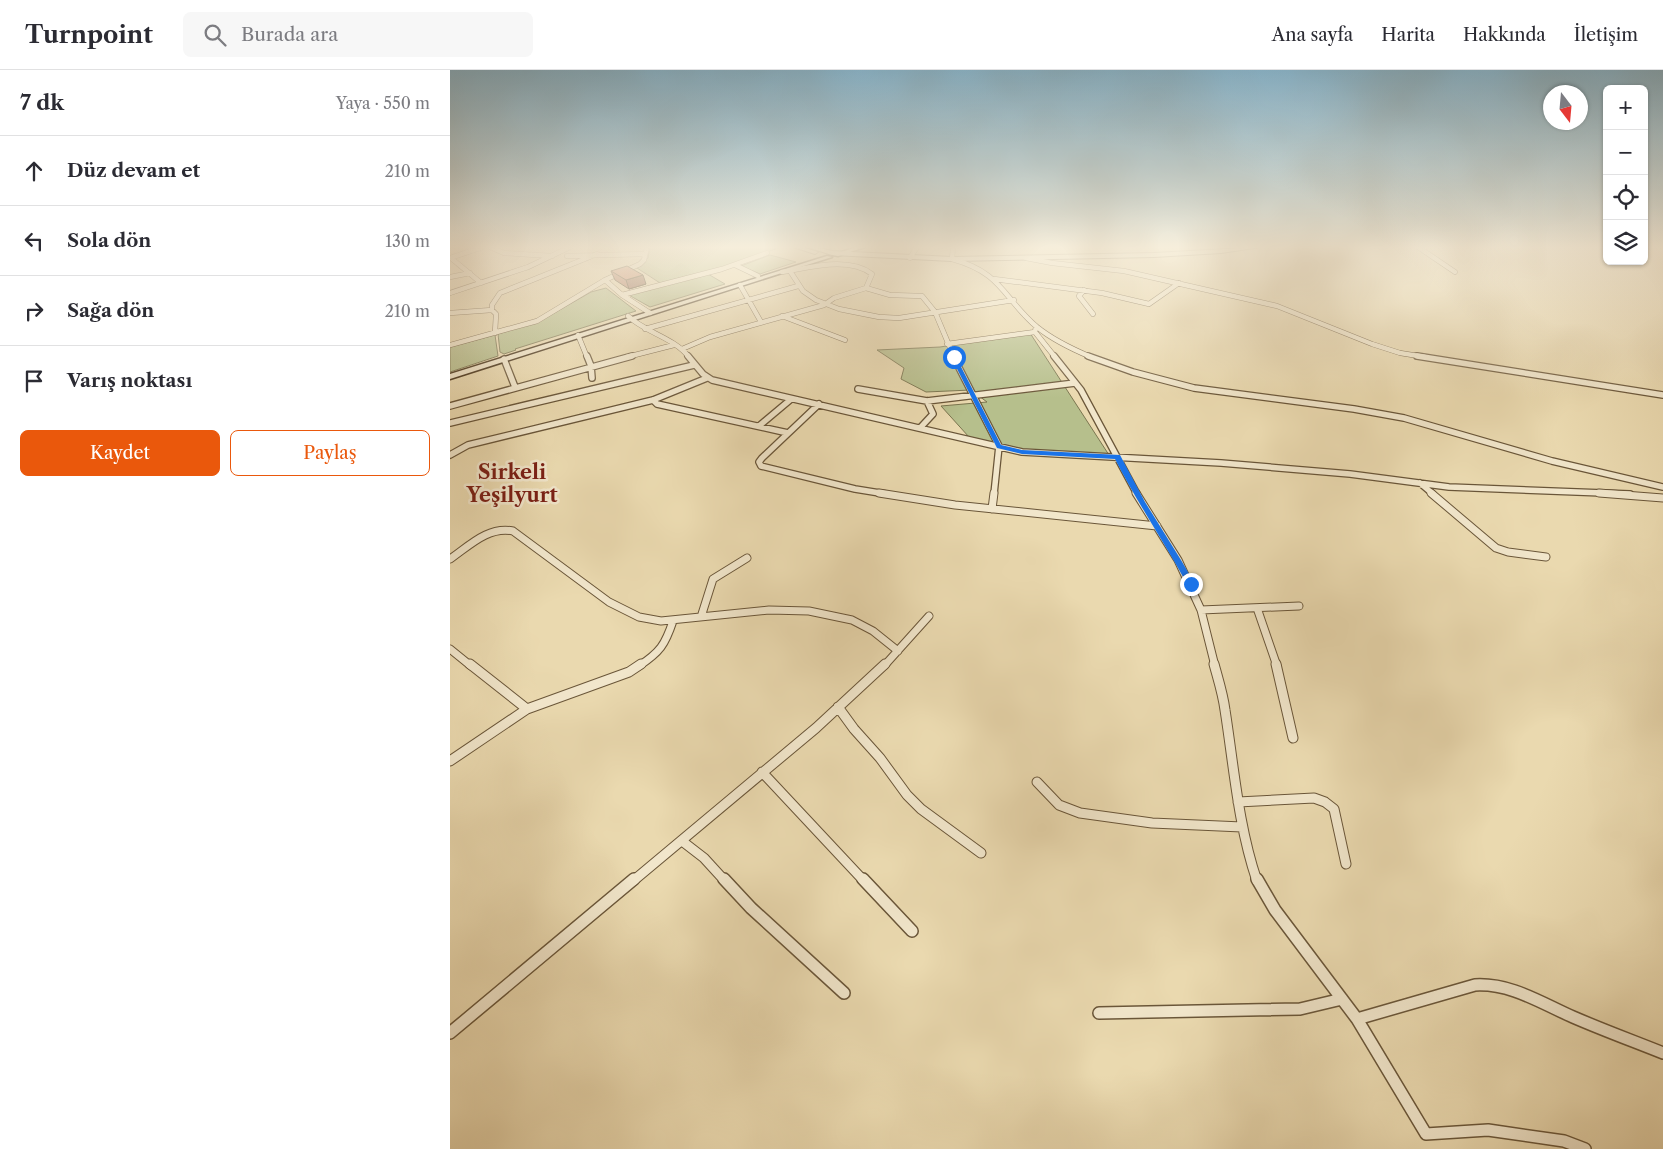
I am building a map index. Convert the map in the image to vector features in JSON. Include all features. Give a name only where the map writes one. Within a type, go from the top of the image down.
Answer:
[{"type":"main road","points":[[450,376],[691,297]]},
{"type":"main road","points":[[648,311],[696,297]]},
{"type":"main road","points":[[450,376],[629,317]]},
{"type":"street","points":[[495,333],[496,314],[492,310],[492,305],[497,297]]},
{"type":"street","points":[[450,345],[538,321],[577,297]]},
{"type":"street","points":[[626,297],[648,311]]},
{"type":"street","points":[[748,297],[761,322]]},
{"type":"street","points":[[645,329],[759,297]]},
{"type":"street","points":[[811,297],[824,305],[887,318],[1014,300]]},
{"type":"street","points":[[682,349],[710,337],[824,305],[836,297]]},
{"type":"street","points":[[923,297],[935,312],[947,344],[999,446],[992,509]]},
{"type":"street","points":[[1011,297],[1075,383],[1156,526],[1178,560],[1201,610],[1225,707],[1238,802],[1249,857],[1259,885],[1275,910],[1357,1018],[1426,1134],[1488,1130],[1564,1141],[1585,1149]]},
{"type":"street","points":[[1080,297],[1093,314]]},
{"type":"street","points":[[1119,297],[1150,304],[1159,297]]},
{"type":"street","points":[[1240,297],[1277,306],[1372,344],[1400,353],[1663,395]]},
{"type":"street","points":[[450,313],[492,310]]},
{"type":"street","points":[[782,316],[845,340]]},
{"type":"street","points":[[629,317],[645,329],[682,349],[702,376],[707,378],[790,400],[818,404],[1022,452],[1221,463],[1350,474],[1449,486],[1630,494],[1663,498]]},
{"type":"street","points":[[947,344],[1036,329],[1058,342],[1103,361],[1178,384],[1347,407],[1388,415],[1572,467],[1663,487]]},
{"type":"street","points":[[578,334],[591,366],[592,378]]},
{"type":"street","points":[[450,406],[591,366],[674,345]]},
{"type":"street","points":[[504,359],[514,387]]},
{"type":"street","points":[[450,423],[694,365]]},
{"type":"street","points":[[450,455],[468,445],[653,400],[707,378]]},
{"type":"street","points":[[858,389],[927,401],[973,397],[1075,383]]},
{"type":"street","points":[[653,400],[657,404],[788,433]]},
{"type":"street","points":[[759,426],[790,400]]},
{"type":"street","points":[[920,428],[932,414],[927,401]]},
{"type":"street","points":[[818,404],[762,458],[759,462],[761,466],[855,489],[992,509],[1156,526]]},
{"type":"street","points":[[1420,483],[1496,548],[1508,552],[1546,557]]},
{"type":"street","points":[[450,559],[489,533],[511,530],[568,570],[609,602],[631,614],[650,620],[673,621],[784,610],[841,616],[863,625],[898,651]]},
{"type":"street","points":[[701,617],[713,580],[747,558]]},
{"type":"street","points":[[1201,610],[1299,606]]},
{"type":"street","points":[[1258,608],[1280,675],[1293,738]]},
{"type":"street","points":[[450,1033],[682,841],[838,707],[879,671],[930,616]]},
{"type":"street","points":[[450,761],[527,709],[629,672],[654,656],[666,643],[673,621]]},
{"type":"street","points":[[450,649],[527,709]]},
{"type":"street","points":[[838,707],[854,729],[880,758],[907,795],[921,809],[981,853]]},
{"type":"street","points":[[762,772],[912,931]]},
{"type":"street","points":[[1037,782],[1059,805],[1080,813],[1152,823],[1242,827]]},
{"type":"street","points":[[1238,802],[1314,798],[1325,802],[1334,809],[1346,864]]},
{"type":"street","points":[[682,841],[704,858],[751,908],[844,993]]},
{"type":"street","points":[[1357,1018],[1475,985],[1491,984],[1512,989],[1580,1020],[1663,1053]]},
{"type":"street","points":[[1098,1013],[1300,1009],[1342,999]]},
{"type":"green space","points":[[582,297],[618,297],[636,311],[504,354],[500,352],[498,334],[542,320]]},
{"type":"green space","points":[[633,297],[681,297],[650,307]]},
{"type":"green space","points":[[1030,333],[1109,455],[1027,450],[969,437],[941,406],[987,402],[971,390],[926,392],[901,379],[904,368],[877,350],[940,347]]},
{"type":"green space","points":[[495,335],[498,356],[450,372],[450,347]]},
{"type":"district","name":"Sirkeli Yeşilyurt","points":[[512,484]]},
{"type":"route","points":[[954,357],[999,446],[1022,452],[1117,457],[1141,502],[1191,584]]}]
